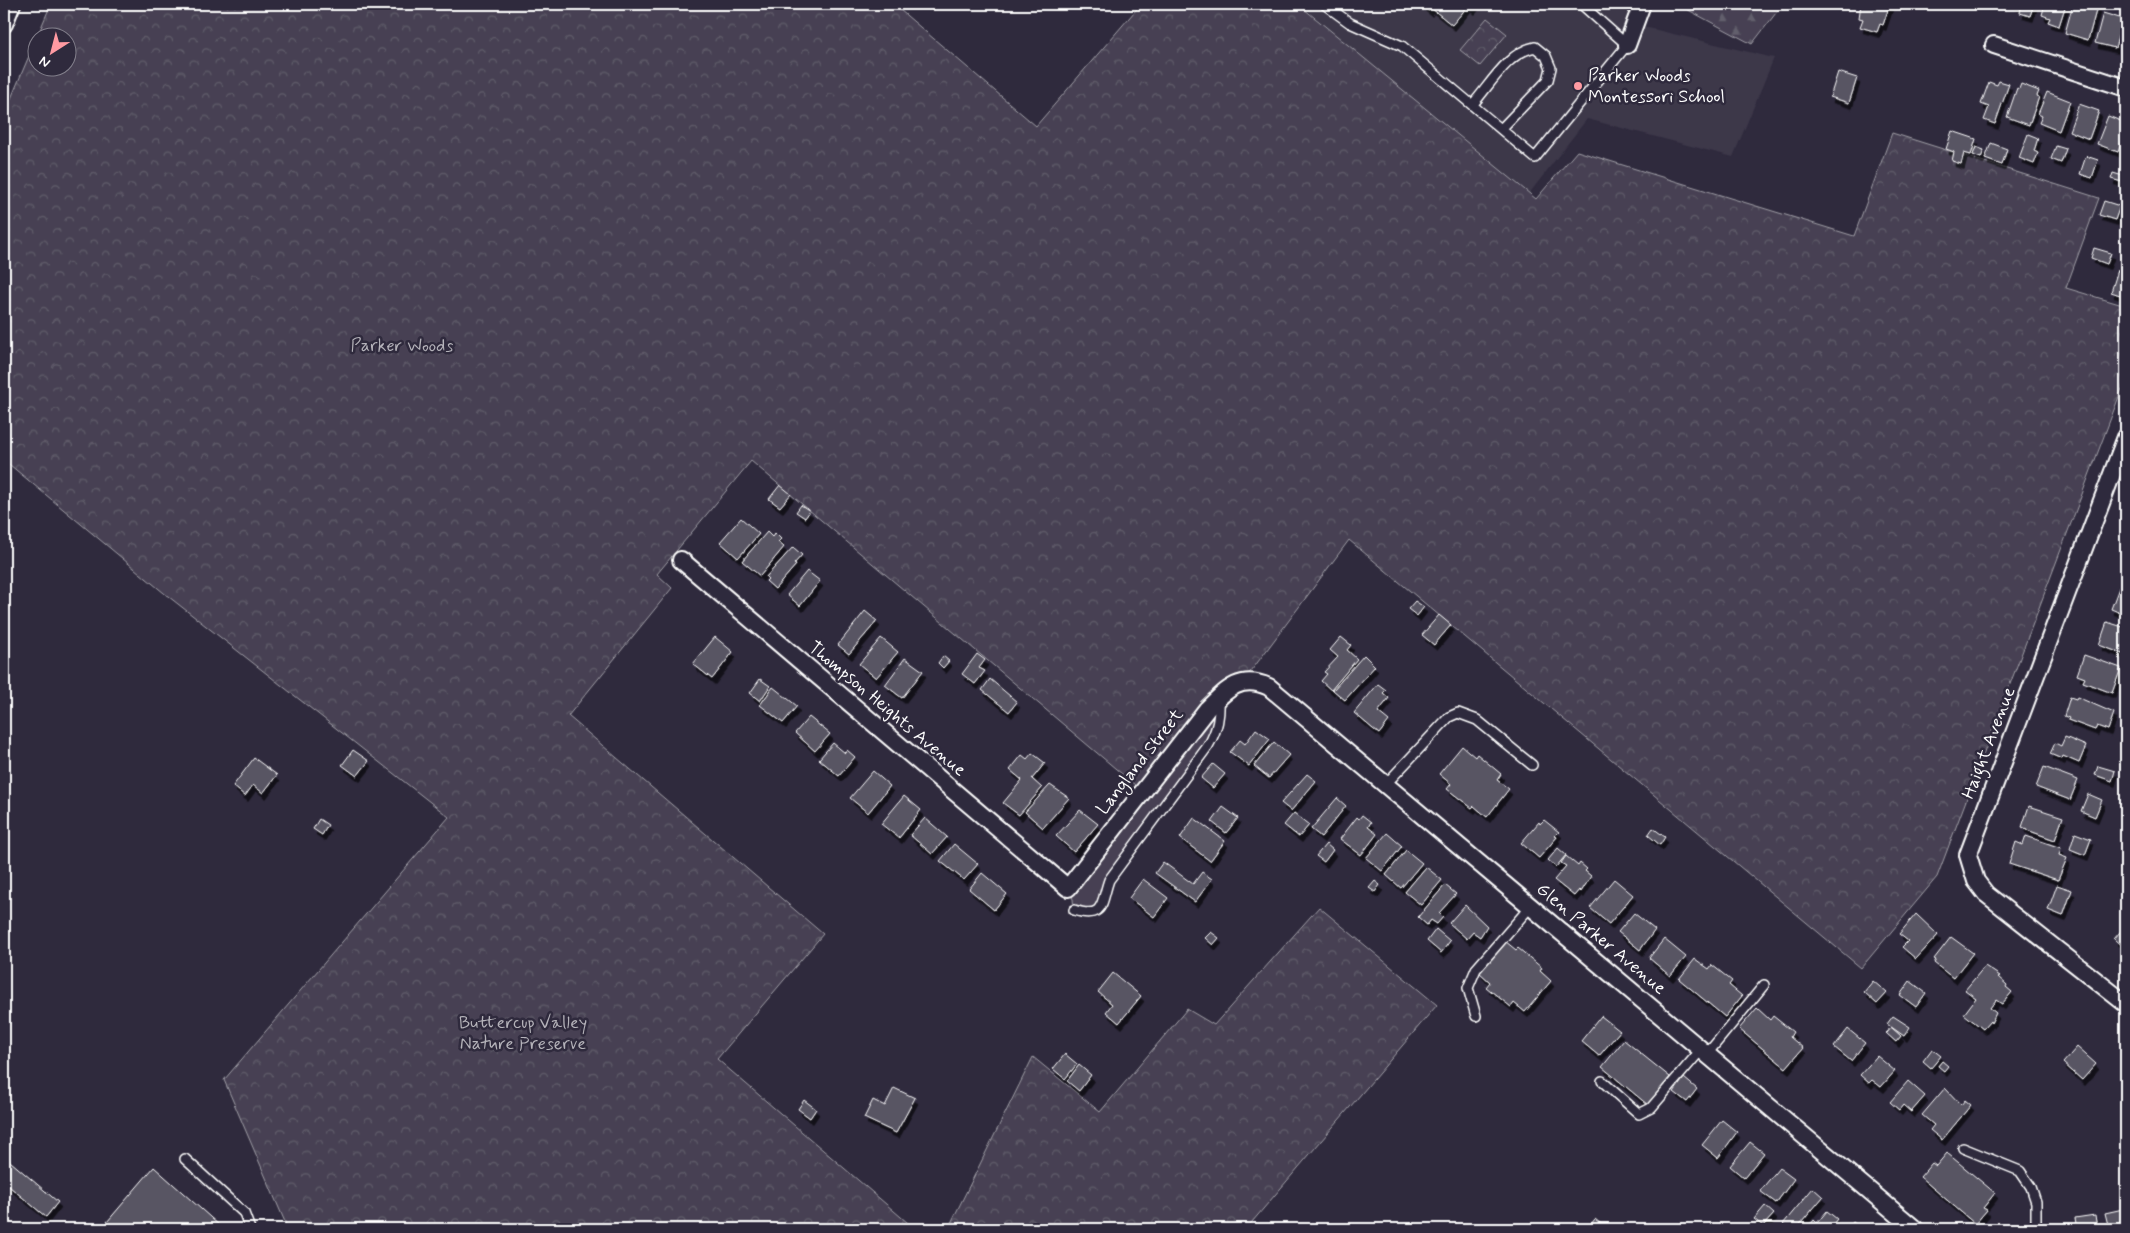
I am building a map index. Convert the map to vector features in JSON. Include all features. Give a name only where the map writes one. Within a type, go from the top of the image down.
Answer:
[{"type":"street","points":[[4,24],[12,4]]},
{"type":"street","points":[[1627,45],[1642,4]]},
{"type":"street","points":[[1994,45],[2126,88]]},
{"type":"street","name":"Haight Avenue","points":[[2126,437],[1968,855],[1976,881],[1986,894],[2126,1004]]},
{"type":"street","name":"Thompson Heights Avenue","points":[[681,560],[1068,888]]},
{"type":"street","name":"Langland Street","points":[[1068,888],[1207,709],[1220,696],[1238,684],[1251,681],[1259,682]]},
{"type":"street","name":"Glen Parker Avenue","points":[[1259,682],[1277,692],[1915,1229]]},
{"type":"lane","points":[[1324,4],[1350,23],[1402,46],[1535,158],[1627,45],[1581,4]]},
{"type":"lane","points":[[1473,104],[1513,57],[1525,49],[1534,47],[1546,56],[1551,68],[1548,80],[1501,129]]},
{"type":"lane","points":[[1074,910],[1088,915],[1099,910],[1104,901],[1109,880],[1216,732],[1220,717],[1220,696]]},
{"type":"lane","points":[[1386,784],[1449,717],[1458,713],[1477,720],[1532,765]]},
{"type":"lane","points":[[1476,1016],[1468,988],[1476,968],[1531,906]]},
{"type":"lane","points":[[1602,1081],[1639,1114],[1652,1108],[1764,985]]},
{"type":"lane","points":[[1963,1148],[2020,1171],[2031,1187],[2036,1202],[2036,1229]]},
{"type":"lane","points":[[185,1159],[244,1213],[250,1229]]},
{"type":"shaded area","name":"Parker Woods Montessori School","points":[[1300,4],[1642,4],[1636,25],[1774,58],[1733,157],[1587,119],[1525,199]]},
{"type":"green space","name":"Parker Woods","points":[[51,4],[893,4],[1036,126],[1141,4],[1298,4],[1536,199],[1577,151],[1854,236],[1892,133],[2099,198],[2066,288],[2126,306],[2126,378],[1937,877],[1861,968],[1349,540],[1154,801],[751,461],[657,574],[672,588],[568,716],[823,934],[717,1059],[915,1229],[288,1229],[224,1080],[449,817],[164,593],[4,460],[4,115],[28,58],[28,78],[78,78],[78,28],[41,28]]},
{"type":"green space","points":[[1677,4],[1783,4],[1752,44]]},
{"type":"green space","points":[[1487,18],[1507,34],[1480,66],[1460,50]]},
{"type":"green space","points":[[1219,696],[1216,732],[1109,880],[1099,910],[1074,910],[1073,899],[1068,888]]},
{"type":"green space","points":[[1319,907],[1437,1005],[1246,1229],[948,1229],[1033,1057],[1100,1112],[1187,1009],[1214,1025]]},
{"type":"building","points":[[1421,4],[1476,4],[1472,9],[1468,6],[1452,25],[1431,8],[1429,11]]},
{"type":"building","points":[[1861,4],[1890,4],[1883,25],[1880,24],[1877,32],[1860,27],[1863,19],[1859,18]]},
{"type":"building","points":[[2012,4],[2034,4],[2030,16],[2020,13],[2021,8]]},
{"type":"building","points":[[2045,4],[2066,4],[2059,26],[2048,22],[2050,18],[2042,15]]},
{"type":"building","points":[[2073,4],[2097,7],[2088,40],[2065,33]]},
{"type":"building","points":[[2103,13],[2123,19],[2115,48],[2095,43]]},
{"type":"building","points":[[1838,72],[1857,78],[1849,103],[1830,97]]},
{"type":"building","points":[[1999,81],[2009,84],[1995,124],[1984,120],[1989,107],[1981,104],[1989,82],[1997,85]]},
{"type":"building","points":[[2021,84],[2039,91],[2037,96],[2039,97],[2029,125],[2007,117],[2017,88],[2019,89]]},
{"type":"building","points":[[2047,92],[2070,101],[2059,131],[2039,123],[2042,116],[2038,114]]},
{"type":"building","points":[[2079,104],[2099,111],[2089,139],[2069,131]]},
{"type":"building","points":[[2108,116],[2126,123],[2126,130],[2118,152],[2097,144]]},
{"type":"building","points":[[1952,131],[1976,139],[1971,155],[1964,153],[1961,164],[1952,161],[1954,152],[1946,149]]},
{"type":"building","points":[[2028,134],[2038,138],[2034,151],[2038,153],[2034,164],[2019,158]]},
{"type":"building","points":[[1991,143],[2007,149],[2002,165],[1985,159]]},
{"type":"building","points":[[2056,146],[2066,149],[2061,163],[2051,159]]},
{"type":"building","points":[[1976,147],[1984,150],[1981,158],[1973,155]]},
{"type":"building","points":[[2086,156],[2098,160],[2092,178],[2080,174]]},
{"type":"building","points":[[2113,173],[2123,176],[2122,182],[2111,179]]},
{"type":"building","points":[[2104,201],[2120,206],[2115,220],[2099,215]]},
{"type":"building","points":[[2126,247],[2126,265],[2121,263]]},
{"type":"building","points":[[2094,248],[2111,253],[2107,264],[2091,258]]},
{"type":"building","points":[[2118,270],[2126,273],[2126,297],[2111,292]]},
{"type":"building","points":[[780,485],[791,494],[780,507],[769,499]]},
{"type":"building","points":[[801,505],[810,511],[805,518],[796,512]]},
{"type":"building","points":[[741,518],[759,534],[738,558],[720,542]]},
{"type":"building","points":[[767,532],[772,537],[775,533],[781,539],[778,542],[784,547],[760,576],[742,561]]},
{"type":"building","points":[[793,547],[802,555],[794,564],[796,565],[775,589],[766,581],[768,579],[766,577]]},
{"type":"building","points":[[807,571],[820,581],[800,606],[787,595]]},
{"type":"building","points":[[2120,585],[2126,587],[2126,615],[2111,609]]},
{"type":"building","points":[[1415,601],[1424,607],[1417,616],[1408,609]]},
{"type":"building","points":[[865,611],[877,621],[849,654],[838,645]]},
{"type":"building","points":[[1439,615],[1451,625],[1434,645],[1422,635]]},
{"type":"building","points":[[2107,622],[2126,628],[2126,655],[2099,645]]},
{"type":"building","points":[[715,637],[733,652],[712,679],[693,664]]},
{"type":"building","points":[[1341,637],[1351,645],[1347,650],[1357,659],[1331,690],[1321,681],[1327,674],[1324,672],[1338,657],[1330,650]]},
{"type":"building","points":[[881,638],[898,652],[876,678],[859,664]]},
{"type":"building","points":[[977,654],[985,660],[979,668],[985,671],[975,684],[962,674]]},
{"type":"building","points":[[1364,655],[1375,666],[1345,700],[1333,690]]},
{"type":"building","points":[[2084,655],[2121,668],[2112,693],[2083,682],[2085,678],[2077,675]]},
{"type":"building","points":[[943,656],[949,661],[943,668],[938,663]]},
{"type":"building","points":[[905,658],[923,671],[902,698],[885,685]]},
{"type":"building","points":[[760,679],[770,686],[760,701],[750,693]]},
{"type":"building","points":[[990,679],[1017,702],[1009,712],[982,690]]},
{"type":"building","points":[[1378,684],[1386,690],[1383,693],[1389,698],[1378,712],[1389,721],[1379,734],[1354,713]]},
{"type":"building","points":[[773,687],[797,706],[783,723],[760,705]]},
{"type":"building","points":[[2070,697],[2076,699],[2077,697],[2114,713],[2108,730],[2097,726],[2095,730],[2068,720],[2069,718],[2064,716]]},
{"type":"building","points":[[809,717],[830,734],[815,751],[795,733]]},
{"type":"building","points":[[1256,729],[1270,739],[1249,766],[1230,752],[1240,740],[1245,744]]},
{"type":"building","points":[[2065,737],[2086,746],[2079,763],[2063,756],[2062,759],[2050,754],[2055,743],[2061,746]]},
{"type":"building","points":[[1274,742],[1289,755],[1269,778],[1254,766]]},
{"type":"building","points":[[833,743],[845,753],[847,750],[855,757],[839,776],[819,759]]},
{"type":"building","points":[[1462,746],[1475,757],[1477,754],[1501,774],[1497,780],[1509,789],[1487,817],[1474,806],[1472,808],[1447,789],[1451,784],[1439,774]]},
{"type":"building","points":[[353,750],[369,761],[357,776],[342,765]]},
{"type":"building","points":[[1032,753],[1045,763],[1032,779],[1042,788],[1019,815],[1003,803],[1022,780],[1010,770],[1022,755],[1027,759]]},
{"type":"building","points":[[254,758],[277,775],[263,793],[253,785],[245,796],[233,786]]},
{"type":"building","points":[[1213,764],[1225,774],[1213,788],[1201,778]]},
{"type":"building","points":[[2098,766],[2115,771],[2112,781],[2095,775]]},
{"type":"building","points":[[2044,767],[2078,780],[2070,800],[2036,787]]},
{"type":"building","points":[[873,771],[890,786],[868,813],[850,798]]},
{"type":"building","points":[[1307,774],[1316,781],[1291,811],[1281,803]]},
{"type":"building","points":[[1050,785],[1069,798],[1043,828],[1025,812]]},
{"type":"building","points":[[2088,794],[2102,800],[2095,817],[2081,811]]},
{"type":"building","points":[[904,796],[921,810],[899,838],[881,824]]},
{"type":"building","points":[[1337,798],[1346,806],[1321,837],[1311,829]]},
{"type":"building","points":[[2029,806],[2063,817],[2055,840],[2022,827]]},
{"type":"building","points":[[1223,807],[1238,818],[1226,833],[1212,822]]},
{"type":"building","points":[[1080,810],[1098,824],[1074,852],[1056,836]]},
{"type":"building","points":[[1294,813],[1309,825],[1299,837],[1284,825]]},
{"type":"building","points":[[1362,815],[1371,822],[1368,827],[1377,834],[1361,855],[1340,839],[1357,817],[1359,819]]},
{"type":"building","points":[[925,818],[947,837],[932,854],[910,835]]},
{"type":"building","points":[[1194,818],[1225,841],[1210,861],[1180,838]]},
{"type":"building","points":[[319,819],[328,825],[322,835],[313,829]]},
{"type":"building","points":[[1544,820],[1559,832],[1539,858],[1521,843],[1539,822],[1540,824]]},
{"type":"building","points":[[1653,828],[1665,837],[1660,845],[1648,835]]},
{"type":"building","points":[[1387,833],[1402,846],[1382,871],[1366,858]]},
{"type":"building","points":[[2075,833],[2091,839],[2085,855],[2070,849]]},
{"type":"building","points":[[2026,836],[2061,848],[2059,855],[2067,858],[2058,880],[2009,864],[2016,842],[2023,845]]},
{"type":"building","points":[[954,844],[978,864],[964,880],[940,861]]},
{"type":"building","points":[[1326,844],[1333,850],[1324,862],[1316,856]]},
{"type":"building","points":[[1558,848],[1566,855],[1556,867],[1548,860]]},
{"type":"building","points":[[1406,850],[1422,863],[1401,888],[1386,875]]},
{"type":"building","points":[[1566,856],[1578,866],[1580,863],[1591,876],[1581,892],[1579,890],[1574,896],[1554,880],[1566,866],[1561,863]]},
{"type":"building","points":[[1163,862],[1193,884],[1202,872],[1212,879],[1195,902],[1155,873]]},
{"type":"building","points":[[1426,867],[1442,880],[1421,905],[1405,892]]},
{"type":"building","points":[[982,873],[1007,894],[994,910],[969,889]]},
{"type":"building","points":[[1143,879],[1168,898],[1154,917],[1129,898]]},
{"type":"building","points":[[1614,879],[1633,895],[1609,924],[1590,908]]},
{"type":"building","points":[[1375,881],[1380,885],[1375,892],[1369,888]]},
{"type":"building","points":[[1445,885],[1456,894],[1439,913],[1443,917],[1437,924],[1431,920],[1427,925],[1418,917]]},
{"type":"building","points":[[2057,885],[2072,890],[2063,916],[2048,910]]},
{"type":"building","points":[[1465,905],[1487,926],[1480,937],[1473,932],[1467,939],[1449,923]]},
{"type":"building","points":[[1634,913],[1655,930],[1640,950],[1618,932]]},
{"type":"building","points":[[1916,914],[1938,935],[1916,959],[1902,947],[1908,941],[1899,934]]},
{"type":"building","points":[[2126,925],[2126,950],[2114,939]]},
{"type":"building","points":[[1436,929],[1450,941],[1441,953],[1427,941]]},
{"type":"building","points":[[1211,932],[1219,938],[1213,945],[1205,938]]},
{"type":"building","points":[[1951,937],[1973,953],[1953,978],[1934,963],[1936,960],[1934,959]]},
{"type":"building","points":[[1664,939],[1686,957],[1670,976],[1649,958]]},
{"type":"building","points":[[1505,941],[1516,950],[1518,948],[1542,968],[1540,971],[1551,981],[1525,1012],[1514,1003],[1511,1007],[1486,987],[1490,982],[1479,972]]},
{"type":"building","points":[[1695,959],[1709,969],[1712,965],[1732,981],[1729,985],[1742,996],[1725,1017],[1679,979]]},
{"type":"building","points":[[1985,966],[2000,976],[1998,977],[2012,992],[2002,1004],[1996,1000],[1990,1008],[1996,1013],[1991,1023],[1990,1021],[1983,1029],[1964,1014],[1976,998],[1965,990]]},
{"type":"building","points":[[1113,973],[1141,996],[1119,1023],[1106,1012],[1112,1004],[1098,992]]},
{"type":"building","points":[[1873,981],[1887,993],[1877,1004],[1864,992]]},
{"type":"building","points":[[1910,981],[1926,993],[1916,1007],[1900,995]]},
{"type":"building","points":[[1757,1008],[1770,1020],[1773,1016],[1793,1032],[1790,1037],[1803,1048],[1786,1068],[1739,1029]]},
{"type":"building","points":[[1601,1016],[1620,1031],[1599,1056],[1581,1041]]},
{"type":"building","points":[[1893,1016],[1910,1027],[1904,1036],[1887,1024]]},
{"type":"building","points":[[1891,1027],[1901,1036],[1896,1042],[1886,1033]]},
{"type":"building","points":[[1848,1029],[1865,1043],[1851,1061],[1834,1047]]},
{"type":"building","points":[[1624,1040],[1670,1077],[1648,1105],[1602,1067]]},
{"type":"building","points":[[2077,1047],[2096,1064],[2082,1080],[2063,1063]]},
{"type":"building","points":[[1932,1049],[1941,1056],[1931,1068],[1923,1061]]},
{"type":"building","points":[[1065,1054],[1077,1064],[1065,1079],[1053,1069]]},
{"type":"building","points":[[1877,1056],[1895,1071],[1881,1087],[1872,1080],[1869,1083],[1860,1075]]},
{"type":"building","points":[[1942,1061],[1948,1066],[1944,1071],[1938,1066]]},
{"type":"building","points":[[1079,1065],[1091,1075],[1079,1091],[1067,1081]]},
{"type":"building","points":[[1684,1078],[1697,1089],[1687,1102],[1674,1092]]},
{"type":"building","points":[[1908,1081],[1925,1096],[1911,1112],[1903,1105],[1899,1110],[1890,1102]]},
{"type":"building","points":[[894,1088],[915,1098],[896,1133],[864,1118],[873,1100],[885,1106]]},
{"type":"building","points":[[1945,1088],[1961,1105],[1965,1100],[1971,1105],[1942,1140],[1930,1130],[1934,1125],[1922,1115]]},
{"type":"building","points":[[804,1100],[816,1109],[810,1118],[798,1109]]},
{"type":"building","points":[[1722,1120],[1737,1132],[1718,1158],[1702,1145]]},
{"type":"building","points":[[1750,1142],[1764,1153],[1744,1178],[1730,1166]]},
{"type":"building","points":[[1947,1153],[1995,1193],[1983,1208],[1987,1210],[1975,1224],[1920,1177],[1932,1163],[1936,1166]]},
{"type":"building","points":[[4,1156],[58,1202],[46,1217],[4,1182]]},
{"type":"building","points":[[154,1167],[220,1226],[217,1229],[101,1229]]},
{"type":"building","points":[[1779,1168],[1794,1179],[1776,1203],[1760,1191]]},
{"type":"building","points":[[1813,1188],[1823,1197],[1796,1229],[1788,1229],[1783,1224]]},
{"type":"building","points":[[1765,1206],[1774,1214],[1763,1226],[1754,1219]]},
{"type":"building","points":[[2123,1209],[2126,1229],[2109,1229],[2105,1213]]},
{"type":"building","points":[[1827,1211],[1837,1219],[1829,1229],[1807,1229],[1814,1220],[1817,1223]]},
{"type":"building","points":[[2095,1215],[2097,1229],[2077,1229],[2075,1218]]},
{"type":"building","points":[[1595,1219],[1607,1229],[1587,1229]]},
{"type":"building","points":[[1853,1222],[1862,1229],[1846,1229]]},
{"type":"place","name":"Parker Woods Montessori School","points":[[1578,86]]},
{"type":"park label","name":"Buttercup Valley Nature Preserve","points":[[523,1033]]}]
